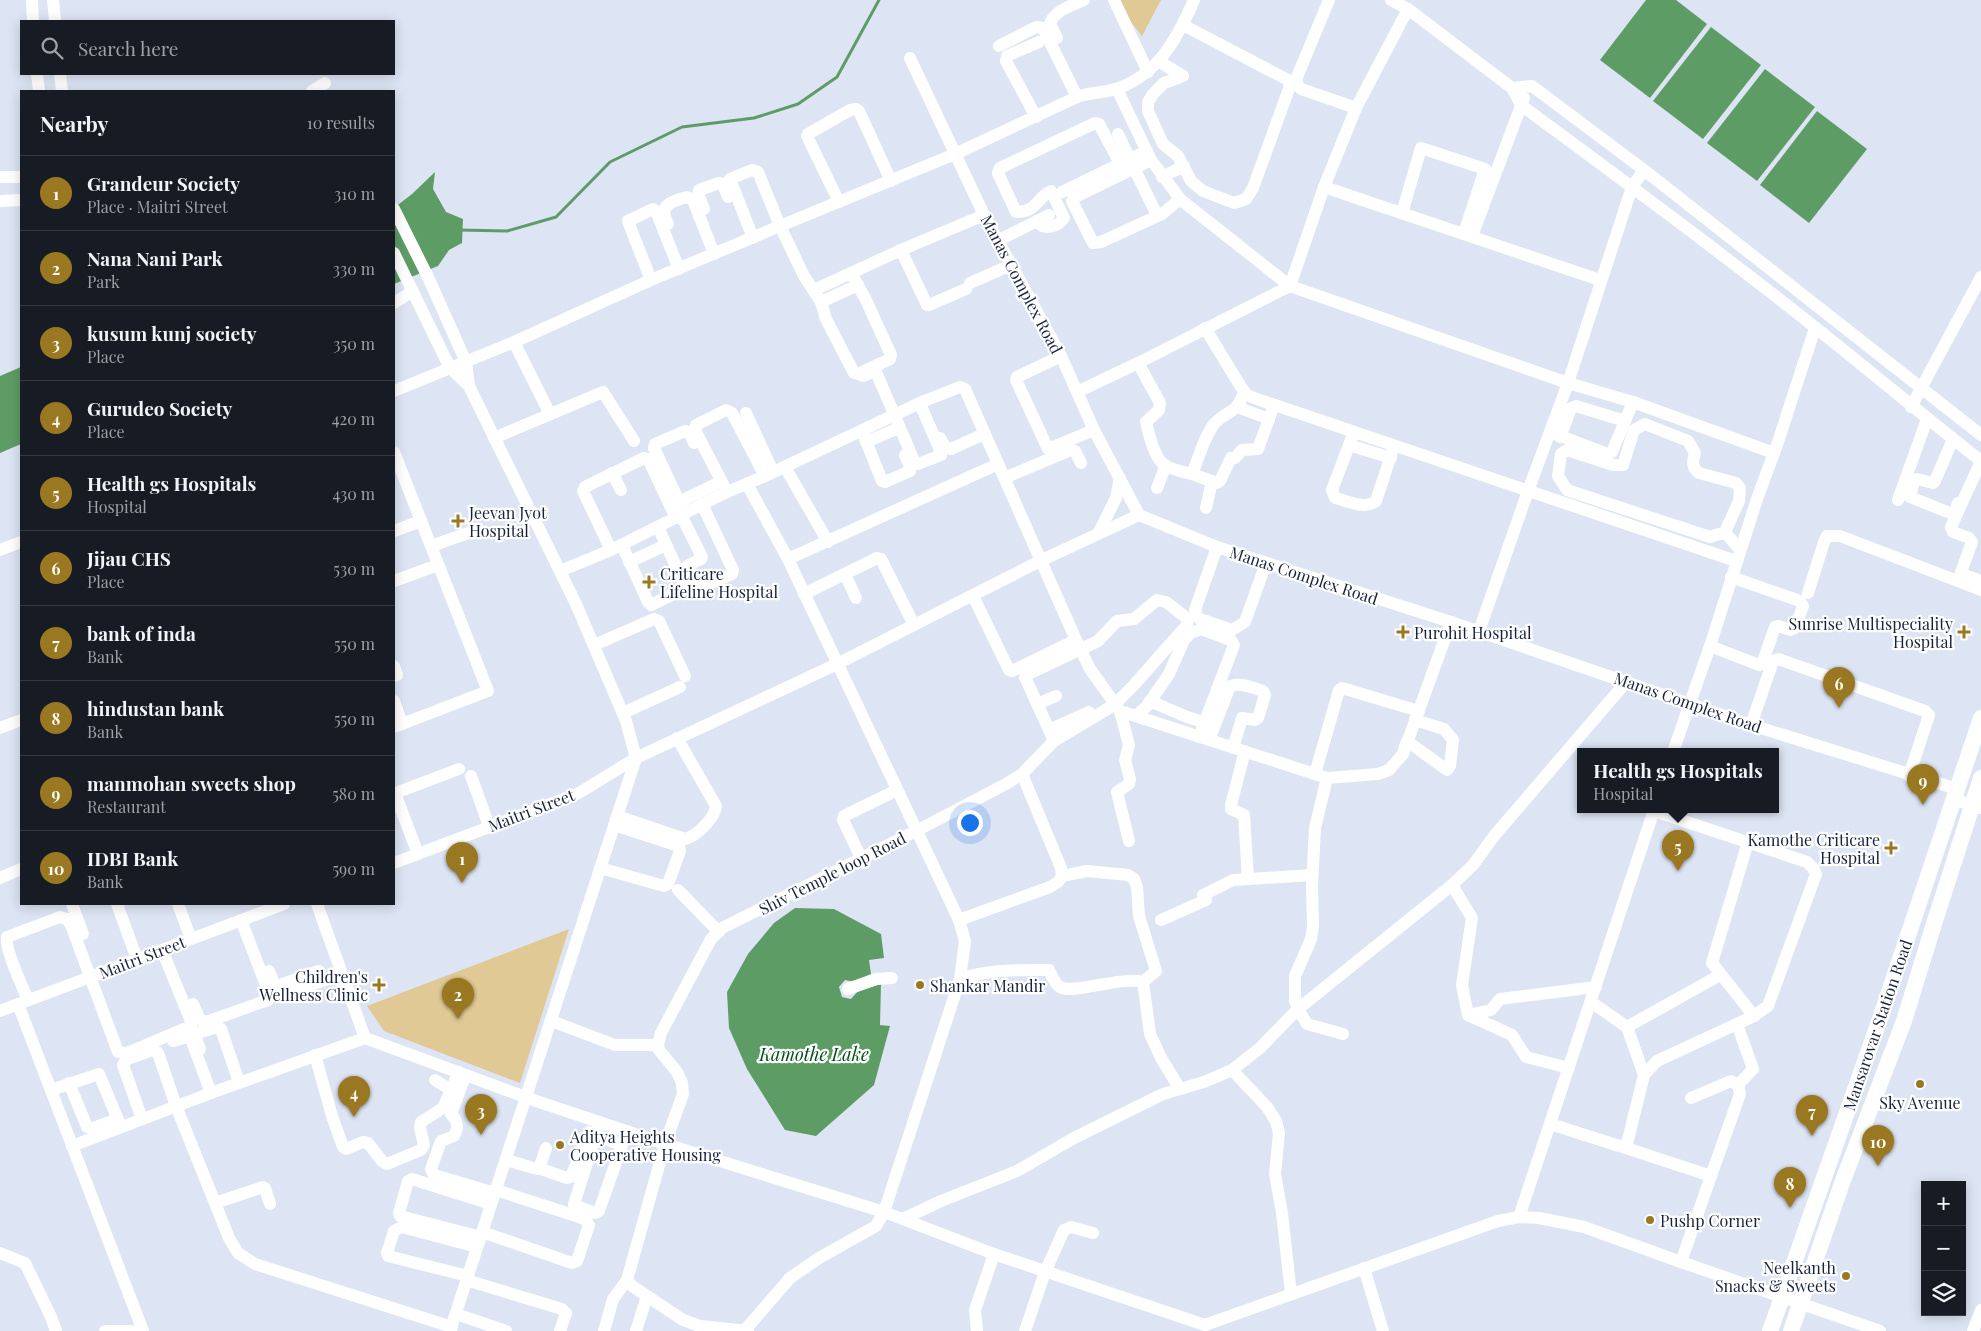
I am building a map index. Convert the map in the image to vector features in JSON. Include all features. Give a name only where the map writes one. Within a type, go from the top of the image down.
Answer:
[{"type":"main road","name":"Mansarovar Station Road","points":[[1770,1331],[1882,1013],[1981,718]]},
{"type":"main road","name":"Mansarovar Station Road","points":[[1792,1331],[1842,1183],[1904,1020],[1976,806],[1981,780]]},
{"type":"main road","points":[[1882,1013],[1904,1020]]},
{"type":"street","points":[[32,0],[33,20]]},
{"type":"street","points":[[53,0],[55,20]]},
{"type":"street","points":[[1082,96],[1050,24],[1056,14],[1084,0]]},
{"type":"street","points":[[1114,0],[1148,72]]},
{"type":"street","points":[[395,391],[514,342],[652,280],[955,154],[1082,96],[1118,89],[1148,72],[1160,62],[1183,25],[1194,0]]},
{"type":"street","points":[[1329,0],[1297,77],[1297,85],[1300,90],[1356,108]]},
{"type":"street","points":[[1391,0],[1408,9],[1512,88],[1520,105],[1632,187],[1815,328],[1911,407],[1978,458]]},
{"type":"street","points":[[1077,392],[1139,373],[1206,328],[1290,286],[1324,187],[1356,108],[1408,9]]},
{"type":"street","points":[[1160,62],[1182,75],[1164,83],[1148,102],[1148,111],[1163,144],[1178,156],[1191,181],[1203,191],[1234,203],[1246,199],[1253,188],[1290,86],[1288,80],[1183,25]]},
{"type":"street","points":[[999,46],[1036,27],[1043,28],[1082,96]]},
{"type":"street","points":[[1036,117],[1006,61],[1007,56],[1039,42]]},
{"type":"street","name":"Manas Complex Road","points":[[910,58],[984,215],[1061,356],[1096,433],[1139,515],[1217,547],[1479,631],[1909,776],[1957,787]]},
{"type":"street","points":[[38,75],[39,90]]},
{"type":"street","points":[[60,75],[62,90]]},
{"type":"street","points":[[1512,88],[1532,86],[1644,170],[1981,436]]},
{"type":"street","points":[[1468,235],[1520,105],[1532,86]]},
{"type":"street","points":[[1118,89],[1149,155],[1162,177],[1180,199],[1290,286],[1568,382],[1633,402],[1774,453]]},
{"type":"street","points":[[839,202],[807,136],[850,110],[856,109],[859,111],[891,181]]},
{"type":"street","points":[[1117,158],[1100,124],[1095,123],[1000,168],[998,173],[1016,212],[1023,212],[1036,206],[1043,195],[1057,192],[1149,155]]},
{"type":"street","points":[[1118,134],[1158,216]]},
{"type":"street","points":[[1402,213],[1421,148],[1485,169],[1468,235]]},
{"type":"street","points":[[1132,163],[1075,197],[1072,201],[1094,243],[1096,244],[1158,216],[1180,199]]},
{"type":"street","points":[[1162,177],[1184,166]]},
{"type":"street","points":[[749,240],[730,180],[752,170],[758,172],[780,226],[804,276],[821,302],[826,319],[854,373],[858,374],[890,359],[891,355],[851,274]]},
{"type":"street","points":[[1479,631],[1555,435],[1568,382],[1632,187],[1644,170]]},
{"type":"street","points":[[1057,192],[1086,174]]},
{"type":"street","points":[[0,177],[20,177]]},
{"type":"street","points":[[717,253],[698,194],[699,190],[719,183],[723,184],[749,240]]},
{"type":"street","points":[[1324,187],[1600,280]]},
{"type":"street","points":[[999,240],[1043,218],[1040,225],[1044,227],[1061,223],[1064,218],[1057,192]]},
{"type":"street","points":[[682,268],[664,216],[666,205],[687,197],[692,200],[717,253]]},
{"type":"street","points":[[0,201],[20,200]]},
{"type":"street","points":[[652,280],[628,220],[653,209],[656,211],[682,268]]},
{"type":"street","points":[[395,211],[428,277],[466,362],[469,386],[560,571],[594,645],[623,713],[636,758],[453,1324]]},
{"type":"street","points":[[814,290],[984,215]]},
{"type":"street","points":[[901,250],[927,305],[1011,264]]},
{"type":"street","points":[[395,255],[450,368],[469,386]]},
{"type":"street","points":[[1911,407],[1981,277]]},
{"type":"street","points":[[821,302],[858,285]]},
{"type":"street","points":[[395,302],[412,290]]},
{"type":"street","points":[[1206,328],[1244,392],[1254,398],[1354,432],[1392,452]]},
{"type":"street","points":[[1674,748],[1815,328]]},
{"type":"street","points":[[514,342],[550,414]]},
{"type":"street","points":[[1061,356],[1017,377],[1016,380],[1048,449],[1096,433]]},
{"type":"street","points":[[864,436],[882,481],[885,482],[910,471],[894,430],[894,415],[880,371],[880,368],[892,362]]},
{"type":"street","points":[[856,380],[876,372],[915,463],[918,464],[941,455],[922,402]]},
{"type":"street","points":[[1139,373],[1160,403],[1159,410],[1146,422],[1158,456],[1166,465],[1217,483],[1220,481],[1231,458],[1235,458],[1242,450],[1258,449],[1274,405]]},
{"type":"street","points":[[864,436],[894,415],[960,387],[965,389],[1090,670],[1117,708],[1129,745],[1126,760],[1130,778],[1129,784],[1117,792],[1129,841]]},
{"type":"street","points":[[494,438],[602,392],[634,441]]},
{"type":"street","points":[[1192,474],[1208,434],[1216,422],[1233,412],[1244,392]]},
{"type":"street","points":[[922,402],[944,448],[951,449],[984,434]]},
{"type":"street","points":[[1555,435],[1608,454],[1612,452],[1633,402]]},
{"type":"street","points":[[1555,435],[1571,408],[1576,406],[1625,421]]},
{"type":"street","points":[[1236,407],[1269,419]]},
{"type":"street","points":[[720,491],[695,430],[696,425],[726,410],[732,413],[774,472],[828,542]]},
{"type":"street","points":[[746,413],[774,472]]},
{"type":"street","points":[[1898,500],[1927,419]]},
{"type":"street","points":[[1645,424],[1688,440],[1695,453],[1693,460],[1694,470],[1699,474],[1736,483],[1740,488],[1739,501],[1726,532],[1710,537],[1567,490],[1558,476],[1561,454],[1566,450],[1613,465],[1623,465],[1634,430],[1645,424]]},
{"type":"street","points":[[560,571],[658,527],[680,512],[720,491],[747,484],[864,436],[894,430]]},
{"type":"street","points":[[702,504],[732,570],[732,574],[700,587],[696,585],[687,566],[702,557],[680,512],[654,448],[655,444],[685,431],[689,432],[720,491]]},
{"type":"street","points":[[1354,432],[1332,490],[1335,498],[1366,506],[1376,501],[1392,452]]},
{"type":"street","points":[[1079,445],[1096,433]]},
{"type":"street","points":[[1953,439],[1935,481],[1933,483],[1917,479],[1914,481],[1910,497],[1950,513],[1955,511],[1978,458]]},
{"type":"street","points":[[1349,445],[1392,452],[1738,555]]},
{"type":"street","points":[[1004,478],[1071,450],[1075,451],[1081,463]]},
{"type":"street","points":[[395,455],[488,691],[398,726],[395,707]]},
{"type":"street","points":[[658,527],[685,586],[684,589],[651,605],[629,562],[616,547],[583,491],[585,487],[644,458],[648,459],[680,512]]},
{"type":"street","points":[[1978,458],[1951,527],[1952,532],[1970,538],[1972,542],[1962,572],[1964,575],[1981,581]]},
{"type":"street","points":[[788,559],[998,464]]},
{"type":"street","points":[[1157,488],[1166,465]]},
{"type":"street","points":[[612,473],[621,490]]},
{"type":"street","points":[[1098,534],[1116,498],[1120,478]]},
{"type":"street","points":[[1206,508],[1212,481]]},
{"type":"street","points":[[1534,493],[1563,483]]},
{"type":"street","points":[[747,484],[788,559],[916,831],[1022,774],[1051,735],[1089,712]]},
{"type":"street","points":[[680,512],[702,504],[720,491]]},
{"type":"street","name":"Maitri Street","points":[[395,863],[579,793],[636,758],[837,664],[1042,560],[1139,515]]},
{"type":"street","points":[[688,529],[708,518]]},
{"type":"street","points":[[395,531],[421,520]]},
{"type":"street","points":[[431,546],[477,530]]},
{"type":"street","points":[[1726,532],[1738,555]]},
{"type":"street","points":[[1808,593],[1827,536],[1840,536],[1981,590]]},
{"type":"street","points":[[0,550],[20,542]]},
{"type":"street","points":[[629,562],[666,545]]},
{"type":"street","points":[[1217,547],[1195,610],[1196,616],[1232,630],[1245,622],[1266,563]]},
{"type":"street","points":[[804,594],[877,558],[880,559],[914,625]]},
{"type":"street","points":[[395,581],[438,565]]},
{"type":"street","points":[[845,574],[856,598]]},
{"type":"street","points":[[1710,646],[1759,665],[1762,664],[1775,627],[1778,626],[1792,630],[1796,628],[1802,606],[1800,601],[1731,577]]},
{"type":"street","points":[[973,596],[1009,670],[1012,671],[1078,644],[1098,642],[1117,621],[1134,619],[1157,600],[1166,602],[1188,619],[1187,625],[1134,685],[1117,708],[1051,735]]},
{"type":"street","points":[[594,645],[654,619],[659,621],[682,682],[623,713]]},
{"type":"street","points":[[1117,708],[1136,716],[1321,776],[1378,774],[1389,770],[1400,758],[1408,742],[1451,622]]},
{"type":"street","points":[[1136,716],[1150,701],[1169,674],[1184,640],[1191,632],[1201,629],[1231,640],[1234,645],[1203,722],[1204,738]]},
{"type":"street","points":[[1051,735],[1025,677],[1078,644]]},
{"type":"street","points":[[1751,724],[1773,661],[1778,659],[1925,711],[1929,715],[1909,776]]},
{"type":"street","points":[[903,1219],[941,1201],[1017,1171],[1074,1138],[1164,1094],[1204,1082],[1232,1070],[1260,1048],[1298,1009],[1452,885],[1473,865],[1494,836],[1627,681]]},
{"type":"street","points":[[1204,738],[1230,686],[1233,684],[1263,691],[1265,695],[1258,718],[1256,720],[1242,718],[1230,805],[1232,809],[1244,815],[1248,879]]},
{"type":"street","points":[[1342,1034],[1306,1024],[1295,1001],[1294,976],[1311,939],[1314,927],[1312,875],[1315,828],[1321,776],[1340,690],[1342,688],[1417,715],[1444,729],[1453,740],[1450,766],[1447,770],[1408,742]]},
{"type":"street","points":[[1037,704],[1056,696]]},
{"type":"street","points":[[1150,701],[1187,718],[1203,722]]},
{"type":"street","points":[[0,728],[20,720]]},
{"type":"street","points":[[615,820],[685,839],[692,838],[716,813],[716,806],[677,738]]},
{"type":"street","points":[[418,854],[396,796],[398,792],[459,769]]},
{"type":"street","points":[[1022,774],[1062,868],[1062,876]]},
{"type":"street","points":[[471,776],[489,826]]},
{"type":"street","points":[[1976,806],[1957,787],[1981,780]]},
{"type":"street","points":[[861,858],[843,820],[844,816],[897,790]]},
{"type":"street","points":[[1519,1218],[1653,813]]},
{"type":"street","points":[[1626,1148],[1644,1075],[1657,1061],[1754,1016],[1768,1006],[1816,874],[1807,862],[1663,813]]},
{"type":"street","points":[[600,868],[664,886],[668,884],[680,851],[678,846],[615,820]]},
{"type":"street","name":"Shiv Temple loop Road","points":[[658,1045],[661,1033],[711,939],[722,928],[916,831],[959,920],[965,941],[960,979],[884,1212]]},
{"type":"street","points":[[1748,842],[1712,963],[1754,1016]]},
{"type":"street","points":[[0,878],[20,870]]},
{"type":"street","points":[[959,920],[1050,887],[1062,876],[1087,871],[1128,875],[1134,880],[1137,887],[1139,916],[1156,971],[1143,982]]},
{"type":"street","points":[[1161,920],[1206,900],[1203,895],[1233,880],[1312,875]]},
{"type":"street","points":[[1452,885],[1472,918],[1462,985],[1468,1014]]},
{"type":"street","points":[[678,890],[718,932]]},
{"type":"street","points":[[72,905],[118,1052],[127,1053],[191,1026],[191,1021],[166,949]]},
{"type":"street","points":[[117,905],[139,958]]},
{"type":"street","points":[[121,905],[139,958]]},
{"type":"street","points":[[178,905],[191,939]]},
{"type":"street","name":"Maitri Street","points":[[0,1011],[281,905]]},
{"type":"street","points":[[317,905],[365,1038]]},
{"type":"street","points":[[94,976],[71,925],[63,917],[9,935],[6,940],[23,1002],[51,1090],[143,1331]]},
{"type":"street","points":[[166,949],[202,1022],[263,1002],[268,1000],[269,993],[245,918]]},
{"type":"street","points":[[245,918],[274,984],[281,985],[319,971]]},
{"type":"street","points":[[960,979],[976,973],[1002,970],[1049,970],[1058,986],[1068,990],[1109,982],[1135,980],[1143,982]]},
{"type":"street","points":[[285,994],[342,974]]},
{"type":"street","points":[[1627,1027],[1720,975]]},
{"type":"street","points":[[848,989],[876,979],[892,978]]},
{"type":"street","points":[[1143,982],[1150,1034],[1161,1058],[1180,1089]]},
{"type":"street","points":[[1468,1014],[1491,1010],[1500,999],[1596,986]]},
{"type":"street","points":[[1591,1002],[1627,1027],[1644,1075]]},
{"type":"street","points":[[242,1081],[224,1022],[249,1012]]},
{"type":"street","points":[[1468,1014],[1512,1035],[1526,1057],[1569,1068]]},
{"type":"street","points":[[551,1020],[615,1046],[658,1045],[677,1072],[682,1083],[683,1094],[665,1144],[627,1280],[613,1299],[604,1331]]},
{"type":"street","points":[[1737,1024],[1753,1069],[1738,1085]]},
{"type":"street","points":[[213,1092],[196,1039],[197,1033],[214,1026],[221,1029],[242,1081]]},
{"type":"street","points":[[213,1092],[191,1039],[188,1037],[165,1045],[165,1052],[180,1104],[214,1203],[232,1246],[238,1253],[255,1264],[453,1324],[506,1331]]},
{"type":"street","points":[[69,1083],[87,1127],[93,1128],[142,1119],[242,1081],[365,1038],[526,1097],[665,1144],[884,1212],[994,1254],[1204,1328],[1291,1294],[1498,1220],[1539,1218],[1584,1227],[1880,1331]]},
{"type":"street","points":[[142,1119],[123,1068],[124,1062],[128,1059],[150,1051],[156,1051],[180,1104]]},
{"type":"street","points":[[315,1055],[333,1107],[343,1147],[346,1148],[363,1142],[368,1143],[382,1161],[387,1164],[421,1150],[424,1145],[420,1128],[421,1122],[443,1108],[451,1090],[462,1074]]},
{"type":"street","points":[[1232,1070],[1267,1107],[1276,1121],[1279,1132],[1275,1174],[1282,1213],[1291,1294]]},
{"type":"street","points":[[51,1090],[99,1074],[119,1123]]},
{"type":"street","points":[[462,1074],[451,1114],[458,1124],[457,1130],[454,1136],[441,1140],[431,1169],[434,1175],[494,1196]]},
{"type":"street","points":[[435,1080],[451,1090]]},
{"type":"street","points":[[1681,1262],[1740,1094],[1738,1085],[1731,1081],[1691,1098]]},
{"type":"street","points":[[597,1121],[595,1135],[574,1204],[595,1213],[599,1211],[627,1131]]},
{"type":"street","points":[[546,1148],[540,1166],[541,1169],[567,1178],[571,1177],[597,1121]]},
{"type":"street","points":[[72,1146],[119,1123]]},
{"type":"street","points":[[1550,1124],[1711,1176]]},
{"type":"street","points":[[595,1135],[622,1145]]},
{"type":"street","points":[[506,1160],[537,1169]]},
{"type":"street","points":[[412,1179],[494,1196],[585,1219],[589,1224],[577,1261],[572,1263],[480,1239],[400,1216],[399,1213],[408,1181],[412,1179]]},
{"type":"street","points":[[214,1203],[263,1187],[270,1204]]},
{"type":"street","points":[[627,1280],[632,1286],[683,1320],[700,1326],[746,1331],[790,1278],[819,1258],[876,1226],[884,1212]]},
{"type":"street","points":[[480,1239],[402,1226],[394,1231],[387,1253],[388,1256],[467,1278],[562,1309],[566,1313],[560,1331]]},
{"type":"street","points":[[1025,1331],[1045,1272],[1064,1230],[1071,1227],[1093,1233]]},
{"type":"street","points":[[0,1253],[25,1264],[56,1331]]},
{"type":"street","points":[[977,1331],[975,1310],[994,1254]]},
{"type":"street","points":[[1364,1268],[1383,1331]]},
{"type":"street","points":[[636,1331],[647,1296]]},
{"type":"street","points":[[1974,1331],[1981,1310]]},
{"type":"street","points":[[104,1331],[132,1331]]},
{"type":"shaded area","points":[[1113,0],[1161,0],[1142,36]]},
{"type":"shaded area","points":[[569,929],[520,1083],[384,1031],[367,1006]]},
{"type":"water","points":[[1646,0],[1676,0],[1707,24],[1650,98],[1600,60]]},
{"type":"water","points":[[1711,27],[1761,65],[1703,139],[1653,101]]},
{"type":"water","points":[[1765,69],[1815,107],[1757,181],[1707,143]]},
{"type":"water","points":[[1817,111],[1867,149],[1809,223],[1760,185]]},
{"type":"water","points":[[435,172],[433,189],[446,212],[463,219],[462,243],[449,250],[438,266],[395,284],[395,207]]},
{"type":"water","points":[[20,367],[20,444],[0,453],[0,376]]},
{"type":"water","name":"Kamothe Lake","points":[[795,908],[834,909],[881,934],[884,958],[869,960],[871,974],[855,982],[845,980],[839,987],[842,997],[851,999],[858,991],[881,984],[880,1025],[890,1026],[874,1085],[816,1136],[785,1130],[747,1069],[729,1028],[727,992],[748,954],[774,923]]},
{"type":"waterway","points":[[459,230],[507,231],[556,217],[610,162],[682,127],[754,118],[798,104],[837,77],[879,0]]},
{"type":"place","name":"Jeevan Jyot Hospital","points":[[458,521]]},
{"type":"place","name":"Criticare Lifeline Hospital","points":[[649,582]]},
{"type":"place","name":"Purohit Hospital","points":[[1403,632]]},
{"type":"place","name":"Sunrise Multispeciality Hospital","points":[[1964,632]]},
{"type":"place","name":"Jijau CHS","points":[[1839,708]]},
{"type":"place","name":"manmohan sweets shop","points":[[1923,805]]},
{"type":"place","name":"Kamothe Criticare Hospital","points":[[1891,848]]},
{"type":"place","name":"Health gs Hospitals","points":[[1678,871]]},
{"type":"place","name":"Grandeur Society","points":[[462,883]]},
{"type":"place","name":"Children's Wellness Clinic","points":[[379,985]]},
{"type":"place","name":"Shankar Mandir","points":[[920,985]]},
{"type":"place","name":"Nana Nani Park","points":[[458,1019]]},
{"type":"place","name":"Sky Avenue","points":[[1920,1084]]},
{"type":"place","name":"Gurudeo Society","points":[[354,1117]]},
{"type":"place","name":"kusum kunj society","points":[[481,1135]]},
{"type":"place","name":"bank of inda","points":[[1812,1136]]},
{"type":"place","name":"Aditya Heights Cooperative Housing","points":[[560,1145]]},
{"type":"place","name":"IDBI Bank","points":[[1878,1166]]},
{"type":"place","name":"hindustan bank","points":[[1790,1208]]},
{"type":"place","name":"Pushp Corner","points":[[1650,1220]]},
{"type":"place","name":"Neelkanth Snacks & Sweets","points":[[1846,1276]]}]
